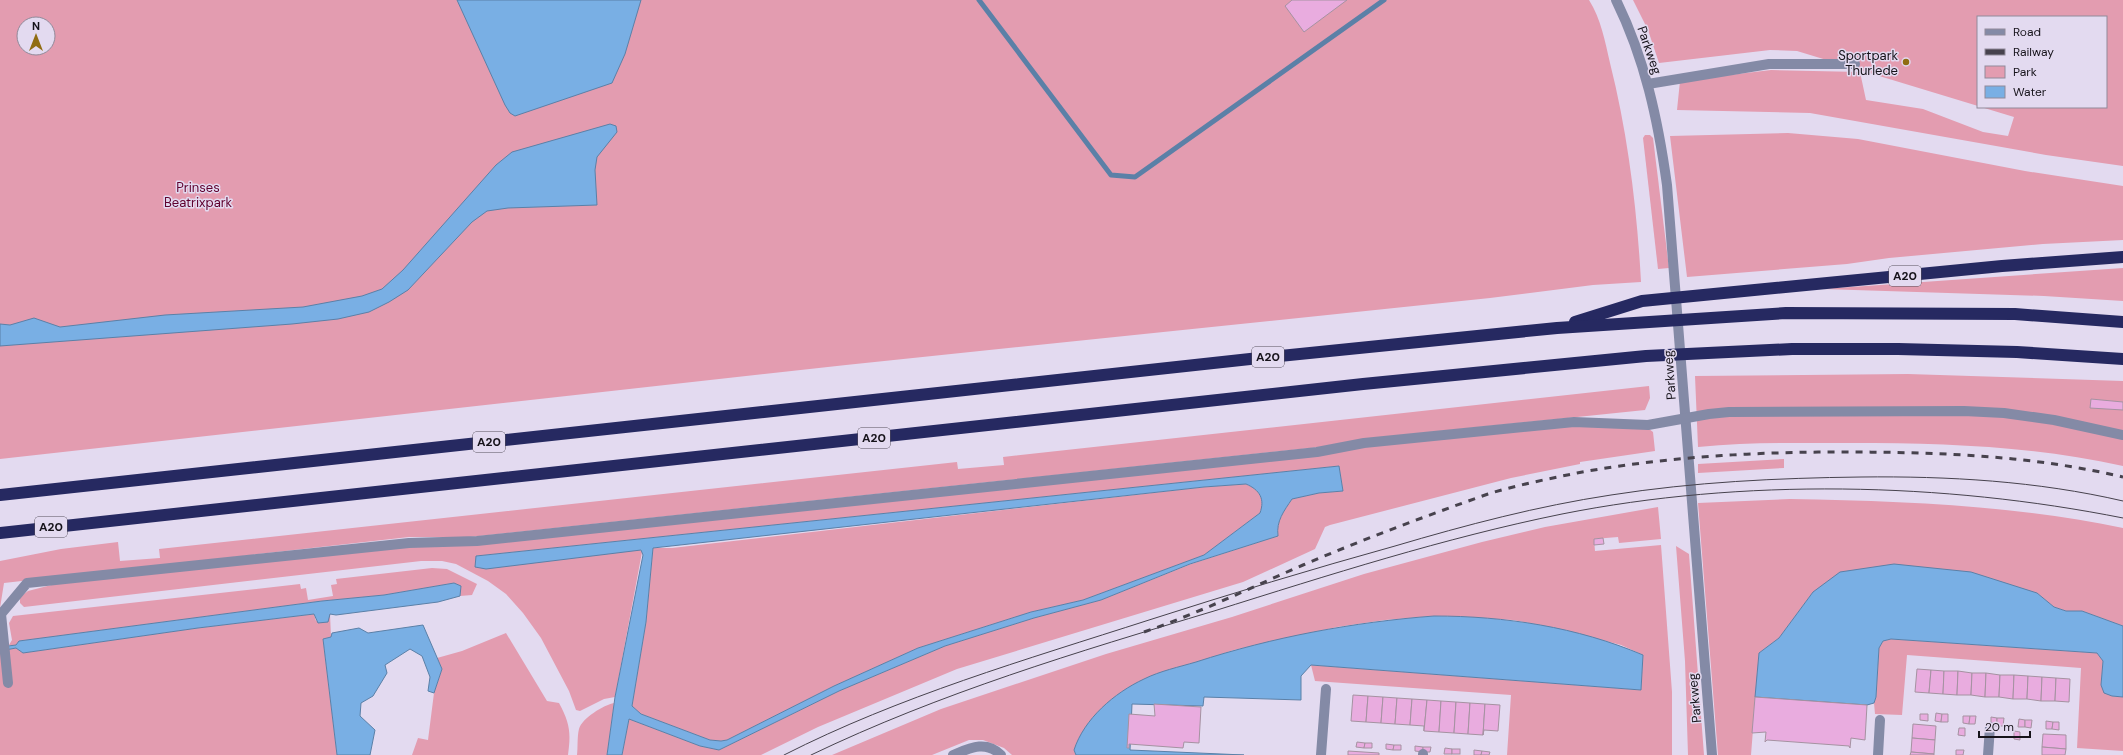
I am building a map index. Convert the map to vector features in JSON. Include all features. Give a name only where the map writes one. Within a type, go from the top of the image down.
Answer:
[{"type":"highway","name":"A20","points":[[1557,328],[1642,301],[2002,266],[2123,257]]},
{"type":"highway","name":"A20","points":[[0,495],[1243,360],[1557,328],[1690,318],[1786,313],[1898,312],[2015,314],[2123,322]]},
{"type":"highway","name":"A20","points":[[0,533],[1370,384],[1646,356],[1792,349],[1898,349],[2016,352],[2123,359]]},
{"type":"street","name":"Parkweg","points":[[1616,0],[1636,46],[1648,84],[1659,128],[1667,185],[1712,755]]},
{"type":"street","points":[[1648,84],[1769,64],[1855,64]]},
{"type":"street","points":[[8,683],[1,614],[27,583],[409,543],[476,541],[719,516],[1287,455],[1364,443],[1574,422],[1636,426],[1730,412],[1977,412],[2004,413],[2054,420],[2123,435]]},
{"type":"street","points":[[1321,755],[1326,689]]},
{"type":"street","points":[[1878,755],[1880,720]]},
{"type":"street","points":[[1988,755],[1990,727]]},
{"type":"street","points":[[953,755],[976,745],[986,747],[1001,755]]},
{"type":"green space","name":"Prinses Beatrixpark","points":[[0,0],[1589,0],[1597,15],[1604,38],[1627,144],[1637,227],[1641,282],[1593,285],[1490,298],[846,365],[0,459]]},
{"type":"green space","points":[[1633,0],[2123,0],[2123,166],[2046,155],[1810,113],[1677,110],[1680,81],[1771,70],[1860,72],[1866,100],[1923,109],[1983,132],[2008,136],[2014,117],[1984,108],[2107,108],[2107,16],[1977,16],[1977,106],[1797,51],[1770,50],[1659,63],[1648,30]]},
{"type":"green space","points":[[1788,133],[1858,139],[2025,171],[2123,186],[2123,240],[2043,244],[1889,258],[1847,264],[1687,277],[1670,136]]},
{"type":"green space","points":[[1645,135],[1650,135],[1653,138],[1669,268],[1658,269],[1643,138]]},
{"type":"green space","points":[[2123,268],[2123,301],[2044,296],[1823,289]]},
{"type":"green space","points":[[1908,374],[2123,381],[2123,466],[2055,454],[1954,445],[1794,443],[1737,444],[1698,447],[1695,376]]},
{"type":"green space","points":[[1649,386],[1650,398],[1645,410],[1362,439],[1320,447],[470,537],[409,537],[4,583],[0,608],[0,561],[61,549],[118,542],[120,561],[160,558],[159,549],[957,462],[958,469],[1004,465],[1003,457]]},
{"type":"green space","points":[[1574,425],[1649,429],[1653,432],[1655,451],[1580,462],[1580,464],[1511,478],[1330,525],[1325,527],[1315,549],[1243,582],[957,669],[818,727],[761,755],[622,755],[629,719],[700,746],[719,750],[839,691],[945,646],[1034,618],[1101,600],[1191,564],[1278,536],[1279,521],[1292,499],[1319,493],[1343,491],[1339,466],[476,556],[638,548],[642,552],[615,697],[604,699],[580,711],[576,710],[569,691],[541,638],[523,613],[506,594],[488,581],[456,564],[442,561],[421,561],[24,607],[20,603],[20,597],[28,591],[59,583]]},
{"type":"green space","points":[[1784,459],[1784,468],[1698,473],[1698,464]]},
{"type":"green space","points":[[1246,484],[1255,489],[1260,496],[1262,503],[1260,513],[1204,555],[1083,600],[1031,612],[918,648],[834,686],[727,740],[710,740],[641,714],[632,706],[646,622],[653,548],[672,548],[1204,487]]},
{"type":"green space","points":[[1790,499],[1916,503],[1999,509],[2082,520],[2123,528],[2123,626],[2082,611],[2066,611],[2054,607],[2037,593],[1813,592],[1779,638],[1759,653],[1751,755],[1718,755],[1698,503]]},
{"type":"green space","points":[[1658,507],[1661,539],[1619,543],[1618,537],[1594,539],[1595,551],[1661,545],[1672,692],[1672,755],[1507,755],[1511,695],[1315,681],[1311,665],[1641,690],[1643,655],[1621,645],[1555,628],[1513,620],[1434,616],[1385,620],[1337,627],[1234,650],[1144,679],[1074,750],[1076,755],[1012,755],[1004,748],[983,740],[969,740],[932,755],[832,755],[941,709],[1106,654],[1232,617],[1364,574],[1482,542],[1545,527]]},
{"type":"green space","points":[[1676,546],[1689,554],[1704,755],[1688,755],[1685,661]]},
{"type":"green space","points":[[432,568],[447,569],[477,584],[472,595],[460,596],[461,586],[454,583],[384,595],[322,601],[20,641],[16,645],[9,645],[12,640],[9,623],[13,616],[300,584],[301,589],[306,588],[308,600],[333,596],[331,585],[337,584],[336,579]]},
{"type":"green space","points":[[314,614],[316,621],[330,614],[331,637],[323,639],[337,755],[0,755],[0,651],[16,648],[23,653],[198,628]]},
{"type":"green space","points":[[506,633],[547,701],[559,703],[563,710],[569,728],[568,755],[412,755],[418,738],[428,740],[434,693],[442,669],[437,658],[462,651]]},
{"type":"green space","points":[[1891,639],[2097,653],[2103,661],[2101,685],[2112,696],[2123,697],[2123,751],[2077,748],[2081,668],[1907,655],[1902,715],[1875,714],[1874,703],[1876,697],[1879,648],[1883,641]]},
{"type":"green space","points":[[614,703],[607,755],[577,755],[578,732],[581,725],[589,716],[605,706]]},
{"type":"water","points":[[457,0],[641,0],[625,54],[612,83],[515,116],[510,113],[505,105]]},
{"type":"water","points":[[610,124],[616,126],[617,132],[597,157],[595,170],[597,205],[508,208],[487,211],[472,222],[408,290],[369,312],[338,319],[292,324],[0,346],[0,324],[10,325],[34,318],[60,327],[165,315],[303,307],[362,296],[382,289],[403,270],[496,165],[512,152]]},
{"type":"water","points":[[1339,466],[1343,491],[1319,493],[1292,499],[1279,521],[1278,536],[1190,564],[1101,600],[1034,618],[945,646],[839,691],[719,750],[700,746],[629,719],[622,755],[607,755],[615,697],[643,555],[641,550],[486,569],[475,567],[476,556]],"holes":[[[1246,484],[1251,486],[1260,496],[1262,503],[1260,513],[1204,555],[1083,600],[1031,612],[918,648],[834,686],[727,740],[710,740],[641,714],[632,706],[646,622],[653,548],[1204,487]]]},
{"type":"water","points":[[1894,564],[1971,572],[2037,593],[2054,607],[2066,611],[2082,611],[2123,626],[2123,697],[2112,696],[2104,693],[2101,685],[2103,661],[2097,653],[1891,639],[1883,641],[1879,648],[1876,697],[1874,703],[1867,705],[1755,697],[1759,653],[1779,638],[1813,592],[1840,572]]},
{"type":"water","points":[[454,583],[461,586],[460,596],[438,602],[336,615],[330,614],[328,622],[318,623],[314,614],[198,628],[23,653],[16,648],[0,651],[0,647],[16,645],[19,641],[322,601],[384,595]]},
{"type":"water","points":[[1434,616],[1487,618],[1540,625],[1567,630],[1618,645],[1643,655],[1641,690],[1311,665],[1301,676],[1301,700],[1204,697],[1203,706],[1132,704],[1130,750],[1244,755],[1076,755],[1074,750],[1085,728],[1111,699],[1133,685],[1156,674],[1225,653],[1284,638],[1374,622]]},
{"type":"water","points":[[423,625],[442,669],[434,693],[428,691],[430,677],[422,656],[410,649],[385,665],[387,673],[373,696],[361,703],[360,716],[375,730],[370,755],[337,755],[323,639],[331,637],[332,633],[359,628],[368,633]]},
{"type":"building","points":[[1292,0],[1347,0],[1304,32],[1285,6]]},
{"type":"building","points":[[2091,399],[2123,402],[2123,410],[2090,408]]},
{"type":"building","points":[[1603,538],[1604,544],[1594,545],[1594,539]]},
{"type":"building","points":[[1917,669],[1931,670],[1929,693],[1915,692]]},
{"type":"building","points":[[1931,670],[1944,671],[1943,694],[1929,693]]},
{"type":"building","points":[[1944,671],[1958,671],[1957,695],[1943,694]]},
{"type":"building","points":[[1958,671],[1972,673],[1971,695],[1957,695]]},
{"type":"building","points":[[1972,673],[1986,673],[1985,697],[1971,695]]},
{"type":"building","points":[[1986,673],[2000,675],[1999,697],[1985,697]]},
{"type":"building","points":[[2000,675],[2014,675],[2013,699],[1999,697]]},
{"type":"building","points":[[2014,675],[2028,676],[2027,699],[2013,699]]},
{"type":"building","points":[[2028,676],[2042,677],[2041,701],[2027,699]]},
{"type":"building","points":[[2042,677],[2056,678],[2055,701],[2041,701]]},
{"type":"building","points":[[2056,678],[2070,679],[2069,702],[2055,701]]},
{"type":"building","points":[[1353,695],[1368,696],[1366,722],[1351,721]]},
{"type":"building","points":[[1368,696],[1383,697],[1381,723],[1366,722]]},
{"type":"building","points":[[1383,697],[1397,698],[1395,724],[1381,723]]},
{"type":"building","points":[[1755,697],[1867,705],[1865,740],[1851,738],[1850,748],[1849,746],[1767,740],[1765,742],[1766,732],[1752,733]]},
{"type":"building","points":[[1397,698],[1412,699],[1410,725],[1395,724]]},
{"type":"building","points":[[1412,699],[1427,700],[1424,731],[1424,726],[1410,725]]},
{"type":"building","points":[[1427,700],[1441,701],[1439,732],[1424,731]]},
{"type":"building","points":[[1441,701],[1456,702],[1454,733],[1439,732]]},
{"type":"building","points":[[1456,702],[1470,703],[1468,734],[1454,733]]},
{"type":"building","points":[[1470,703],[1485,704],[1483,735],[1468,734]]},
{"type":"building","points":[[1154,704],[1201,707],[1199,743],[1184,742],[1183,748],[1129,744],[1129,748],[1127,748],[1129,714],[1155,716]]},
{"type":"building","points":[[1485,704],[1500,705],[1498,731],[1484,730],[1483,735]]},
{"type":"building","points":[[1936,713],[1942,714],[1941,722],[1935,721]]},
{"type":"building","points":[[1920,714],[1928,714],[1928,721],[1920,720]]},
{"type":"building","points":[[1942,714],[1948,714],[1948,722],[1941,722]]},
{"type":"building","points":[[1963,716],[1970,716],[1969,724],[1963,723]]},
{"type":"building","points":[[1970,716],[1976,716],[1975,724],[1969,724]]},
{"type":"building","points":[[1991,717],[1997,718],[1997,726],[1991,725]]},
{"type":"building","points":[[1997,718],[2004,718],[2003,726],[1997,726]]},
{"type":"building","points":[[2019,719],[2025,720],[2025,727],[2018,727]]},
{"type":"building","points":[[2025,720],[2032,720],[2031,728],[2025,727]]},
{"type":"building","points":[[2046,721],[2053,722],[2052,729],[2046,729]]},
{"type":"building","points":[[2053,722],[2059,722],[2059,730],[2052,729]]},
{"type":"building","points":[[1913,724],[1936,726],[1935,740],[1912,738]]},
{"type":"building","points":[[1959,728],[1965,728],[1965,736],[1958,735]]},
{"type":"building","points":[[2014,731],[2020,732],[2020,740],[2014,739]]},
{"type":"building","points":[[2043,734],[2066,735],[2066,749],[2042,747]]},
{"type":"building","points":[[1912,738],[1935,740],[1934,754],[1911,752]]},
{"type":"building","points":[[1357,742],[1365,743],[1364,748],[1356,747]]},
{"type":"building","points":[[1365,743],[1372,743],[1372,748],[1364,748]]},
{"type":"building","points":[[1386,744],[1394,745],[1393,750],[1386,749]]},
{"type":"building","points":[[1394,745],[1401,745],[1401,750],[1393,750]]},
{"type":"building","points":[[1415,746],[1423,747],[1423,752],[1415,751]]},
{"type":"building","points":[[1423,747],[1431,747],[1430,752],[1423,752]]},
{"type":"building","points":[[2042,747],[2066,749],[2065,755],[2042,755]]},
{"type":"building","points":[[1445,748],[1452,749],[1452,754],[1444,754]]},
{"type":"building","points":[[1452,749],[1460,749],[1460,754],[1452,754]]},
{"type":"building","points":[[1474,750],[1482,751],[1481,755],[1474,755]]},
{"type":"building","points":[[1956,750],[1964,750],[1963,755],[1956,755]]},
{"type":"building","points":[[1348,751],[1379,753],[1379,755],[1348,755]]},
{"type":"building","points":[[1482,751],[1490,752],[1489,755],[1481,755]]},
{"type":"building","points":[[1911,752],[1934,754],[1934,755],[1910,755]]},
{"type":"waterway","points":[[979,0],[1111,175],[1135,177],[1384,0]]},
{"type":"tram line","points":[[784,755],[828,734],[918,697],[964,680],[1056,650],[1241,591],[1422,538],[1502,517],[1584,499],[1704,484],[1798,478],[1894,477],[1959,479],[2025,484],[2091,494],[2123,501]]},
{"type":"tram line","points":[[811,755],[909,712],[1060,658],[1387,558],[1474,534],[1562,514],[1631,502],[1701,494],[1771,490],[1842,489],[1914,491],[1984,497],[2054,506],[2123,518]]},
{"type":"railway","points":[[1144,632],[1205,609],[1303,565],[1418,519],[1488,494],[1577,473],[1642,463],[1708,456],[1807,452],[1876,452],[1947,454],[2018,459],[2123,477]]},
{"type":"place","name":"Sportpark Thurlede","points":[[1906,62]]}]
